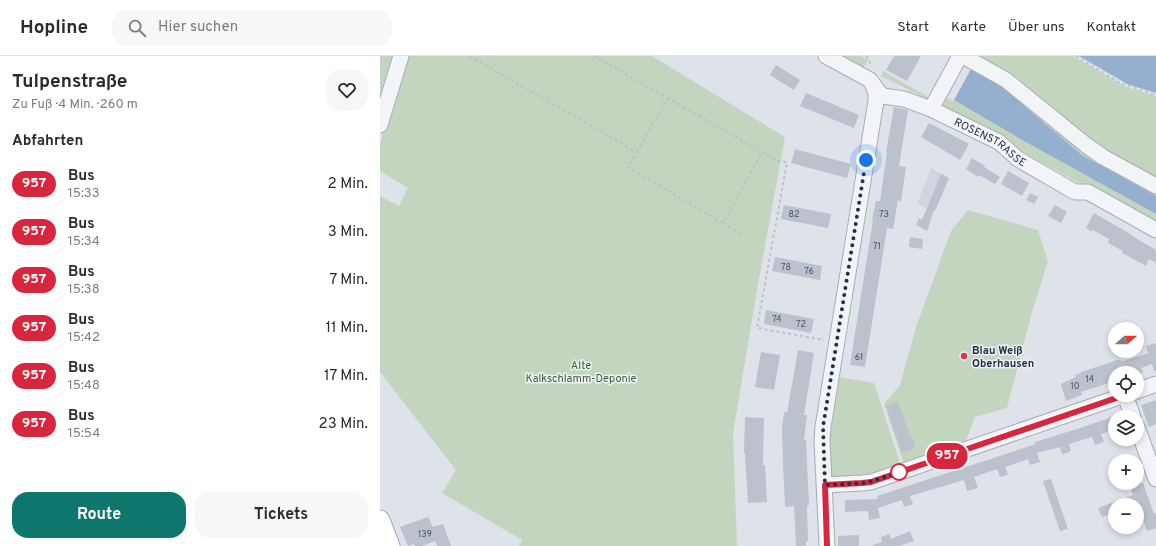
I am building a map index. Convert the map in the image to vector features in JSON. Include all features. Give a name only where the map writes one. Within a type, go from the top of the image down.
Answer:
[{"type":"main road","points":[[380,520],[390,546]]},
{"type":"street","points":[[380,125],[401,56]]},
{"type":"street","name":"ROSENSTRASSE","points":[[826,56],[870,80],[883,96],[904,99],[931,109],[999,142],[1018,159],[1075,192],[1088,192],[1156,230]]},
{"type":"street","points":[[931,109],[960,56]]},
{"type":"street","points":[[963,56],[1006,80],[1103,157],[1156,186]]},
{"type":"street","points":[[827,546],[823,427],[876,101],[876,94],[873,85]]},
{"type":"street","points":[[1144,388],[1156,384]]},
{"type":"street","points":[[825,485],[871,482],[1108,401]]},
{"type":"street","points":[[1144,446],[1156,479]]},
{"type":"path","points":[[470,56],[637,152]]},
{"type":"path","points":[[594,56],[762,152],[778,160],[787,162],[758,328],[836,342]]},
{"type":"path","points":[[1076,56],[1120,83],[1156,95]]},
{"type":"path","points":[[668,98],[628,167],[740,234]]},
{"type":"path","points":[[723,223],[762,152]]},
{"type":"shaded area","points":[[931,168],[949,178],[935,211],[917,204]]},
{"type":"green space","points":[[380,56],[398,56],[380,108]]},
{"type":"green space","name":"Alte Kalkschlamm-Deponie","points":[[406,56],[652,56],[785,137],[733,433],[737,546],[519,546],[522,540],[442,493],[456,470],[380,372],[380,196],[399,206],[408,188],[380,171],[380,143]]},
{"type":"green space","points":[[840,56],[861,56],[868,60],[863,69]]},
{"type":"green space","points":[[968,56],[1073,56],[1126,87],[1156,96],[1156,182],[1132,170]]},
{"type":"green space","points":[[965,62],[1156,188],[1156,196],[1082,155],[1002,87]]},
{"type":"green space","points":[[883,71],[930,98],[929,100],[881,76]]},
{"type":"green space","points":[[942,95],[956,101],[1024,141],[1156,214],[1156,220],[1148,221],[943,108],[941,106]]},
{"type":"green space","name":"Blau Weiß Oberhausen","points":[[968,210],[1038,230],[1047,258],[1046,260],[1048,261],[1032,312],[1007,408],[975,417],[962,451],[906,470],[884,404],[900,385],[916,327],[951,231]]},
{"type":"green space","points":[[833,376],[874,383],[901,466],[864,479],[827,481]]},
{"type":"water","points":[[1079,56],[1156,56],[1156,93],[1127,84]]},
{"type":"water","points":[[971,69],[1002,87],[1082,155],[1156,196],[1156,214],[1024,141],[954,100]]},
{"type":"building","points":[[894,56],[921,56],[907,81],[886,70]]},
{"type":"building","points":[[776,65],[800,80],[794,90],[770,75]]},
{"type":"building","points":[[806,93],[859,115],[854,128],[800,106]]},
{"type":"building","points":[[894,107],[908,110],[899,166],[906,167],[901,202],[898,200],[893,229],[887,228],[865,367],[850,365],[872,220],[876,201],[880,201],[886,152]]},
{"type":"building","points":[[929,123],[969,144],[960,160],[921,137]]},
{"type":"building","points":[[795,149],[851,164],[847,178],[791,163]]},
{"type":"building","points":[[972,158],[1000,177],[995,184],[979,175],[978,177],[966,169]]},
{"type":"building","points":[[1008,171],[1029,183],[1022,196],[1001,184]]},
{"type":"building","points":[[941,174],[949,178],[935,211],[934,210],[927,231],[916,225],[919,218],[922,220]]},
{"type":"building","points":[[1030,193],[1038,197],[1034,204],[1026,200]]},
{"type":"building","points":[[784,205],[831,214],[828,228],[781,219]]},
{"type":"building","points":[[1055,205],[1067,212],[1061,223],[1048,216]]},
{"type":"building","points":[[1094,213],[1156,250],[1156,263],[1149,259],[1146,266],[1122,253],[1123,251],[1108,243],[1109,239],[1093,230],[1091,231],[1086,228]]},
{"type":"building","points":[[910,237],[923,239],[922,249],[909,247]]},
{"type":"building","points":[[775,257],[822,266],[820,280],[772,271]]},
{"type":"building","points":[[766,310],[814,319],[811,333],[764,324]]},
{"type":"building","points":[[1156,343],[1156,371],[1154,371],[1152,364],[1144,367],[1108,366],[1108,383],[1081,392],[1082,395],[1066,401],[1061,384],[1076,377],[1075,375],[1079,373],[1117,360],[1121,360],[1121,362],[1134,358],[1144,358],[1144,355],[1148,353],[1146,346]]},
{"type":"building","points":[[798,350],[814,353],[804,415],[807,415],[804,440],[806,440],[809,505],[807,506],[808,541],[806,541],[806,546],[796,546],[794,506],[785,507],[783,463],[782,429],[784,412],[787,413]]},
{"type":"building","points":[[761,352],[780,355],[774,390],[755,387]]},
{"type":"building","points":[[1156,400],[1156,424],[1149,427],[1141,405]]},
{"type":"building","points":[[898,402],[910,436],[912,436],[915,448],[902,453],[886,406]]},
{"type":"building","points":[[745,417],[764,418],[763,465],[765,465],[767,502],[748,503],[744,453]]},
{"type":"building","points":[[1108,418],[1108,432],[1101,434],[1104,442],[1095,445],[1092,437],[1069,444],[1071,451],[1067,453],[1062,454],[1060,447],[1037,453],[1040,462],[1030,465],[1028,459],[1005,467],[1008,475],[1000,477],[997,469],[974,477],[978,488],[967,491],[964,480],[910,496],[913,504],[904,507],[902,500],[878,508],[880,518],[869,520],[868,511],[845,512],[845,500],[878,499],[877,496]]},
{"type":"building","points":[[1051,479],[1068,529],[1060,531],[1043,481]]},
{"type":"building","points":[[1144,486],[1154,514],[1156,513],[1156,528],[1147,531],[1144,523],[1144,498],[1125,498],[1133,495],[1131,490],[1144,490]]},
{"type":"building","points":[[1108,504],[1108,515],[1102,517],[1098,508]]},
{"type":"building","points":[[428,517],[433,527],[443,524],[451,546],[437,546],[435,541],[422,546],[415,546],[414,544],[408,546],[400,527]]},
{"type":"building","points":[[910,531],[914,541],[899,546],[873,545],[882,542],[881,537],[889,534],[891,539]]},
{"type":"building","points":[[859,535],[859,546],[838,546],[838,536]]},
{"type":"bus line","name":"957","points":[[827,546],[825,485],[871,482],[1108,401]]},
{"type":"place","name":"Blau Weiß Oberhausen","points":[[964,356]]},
{"type":"route","points":[[866,160],[824,414],[822,440],[825,485],[866,483],[899,472]]}]
